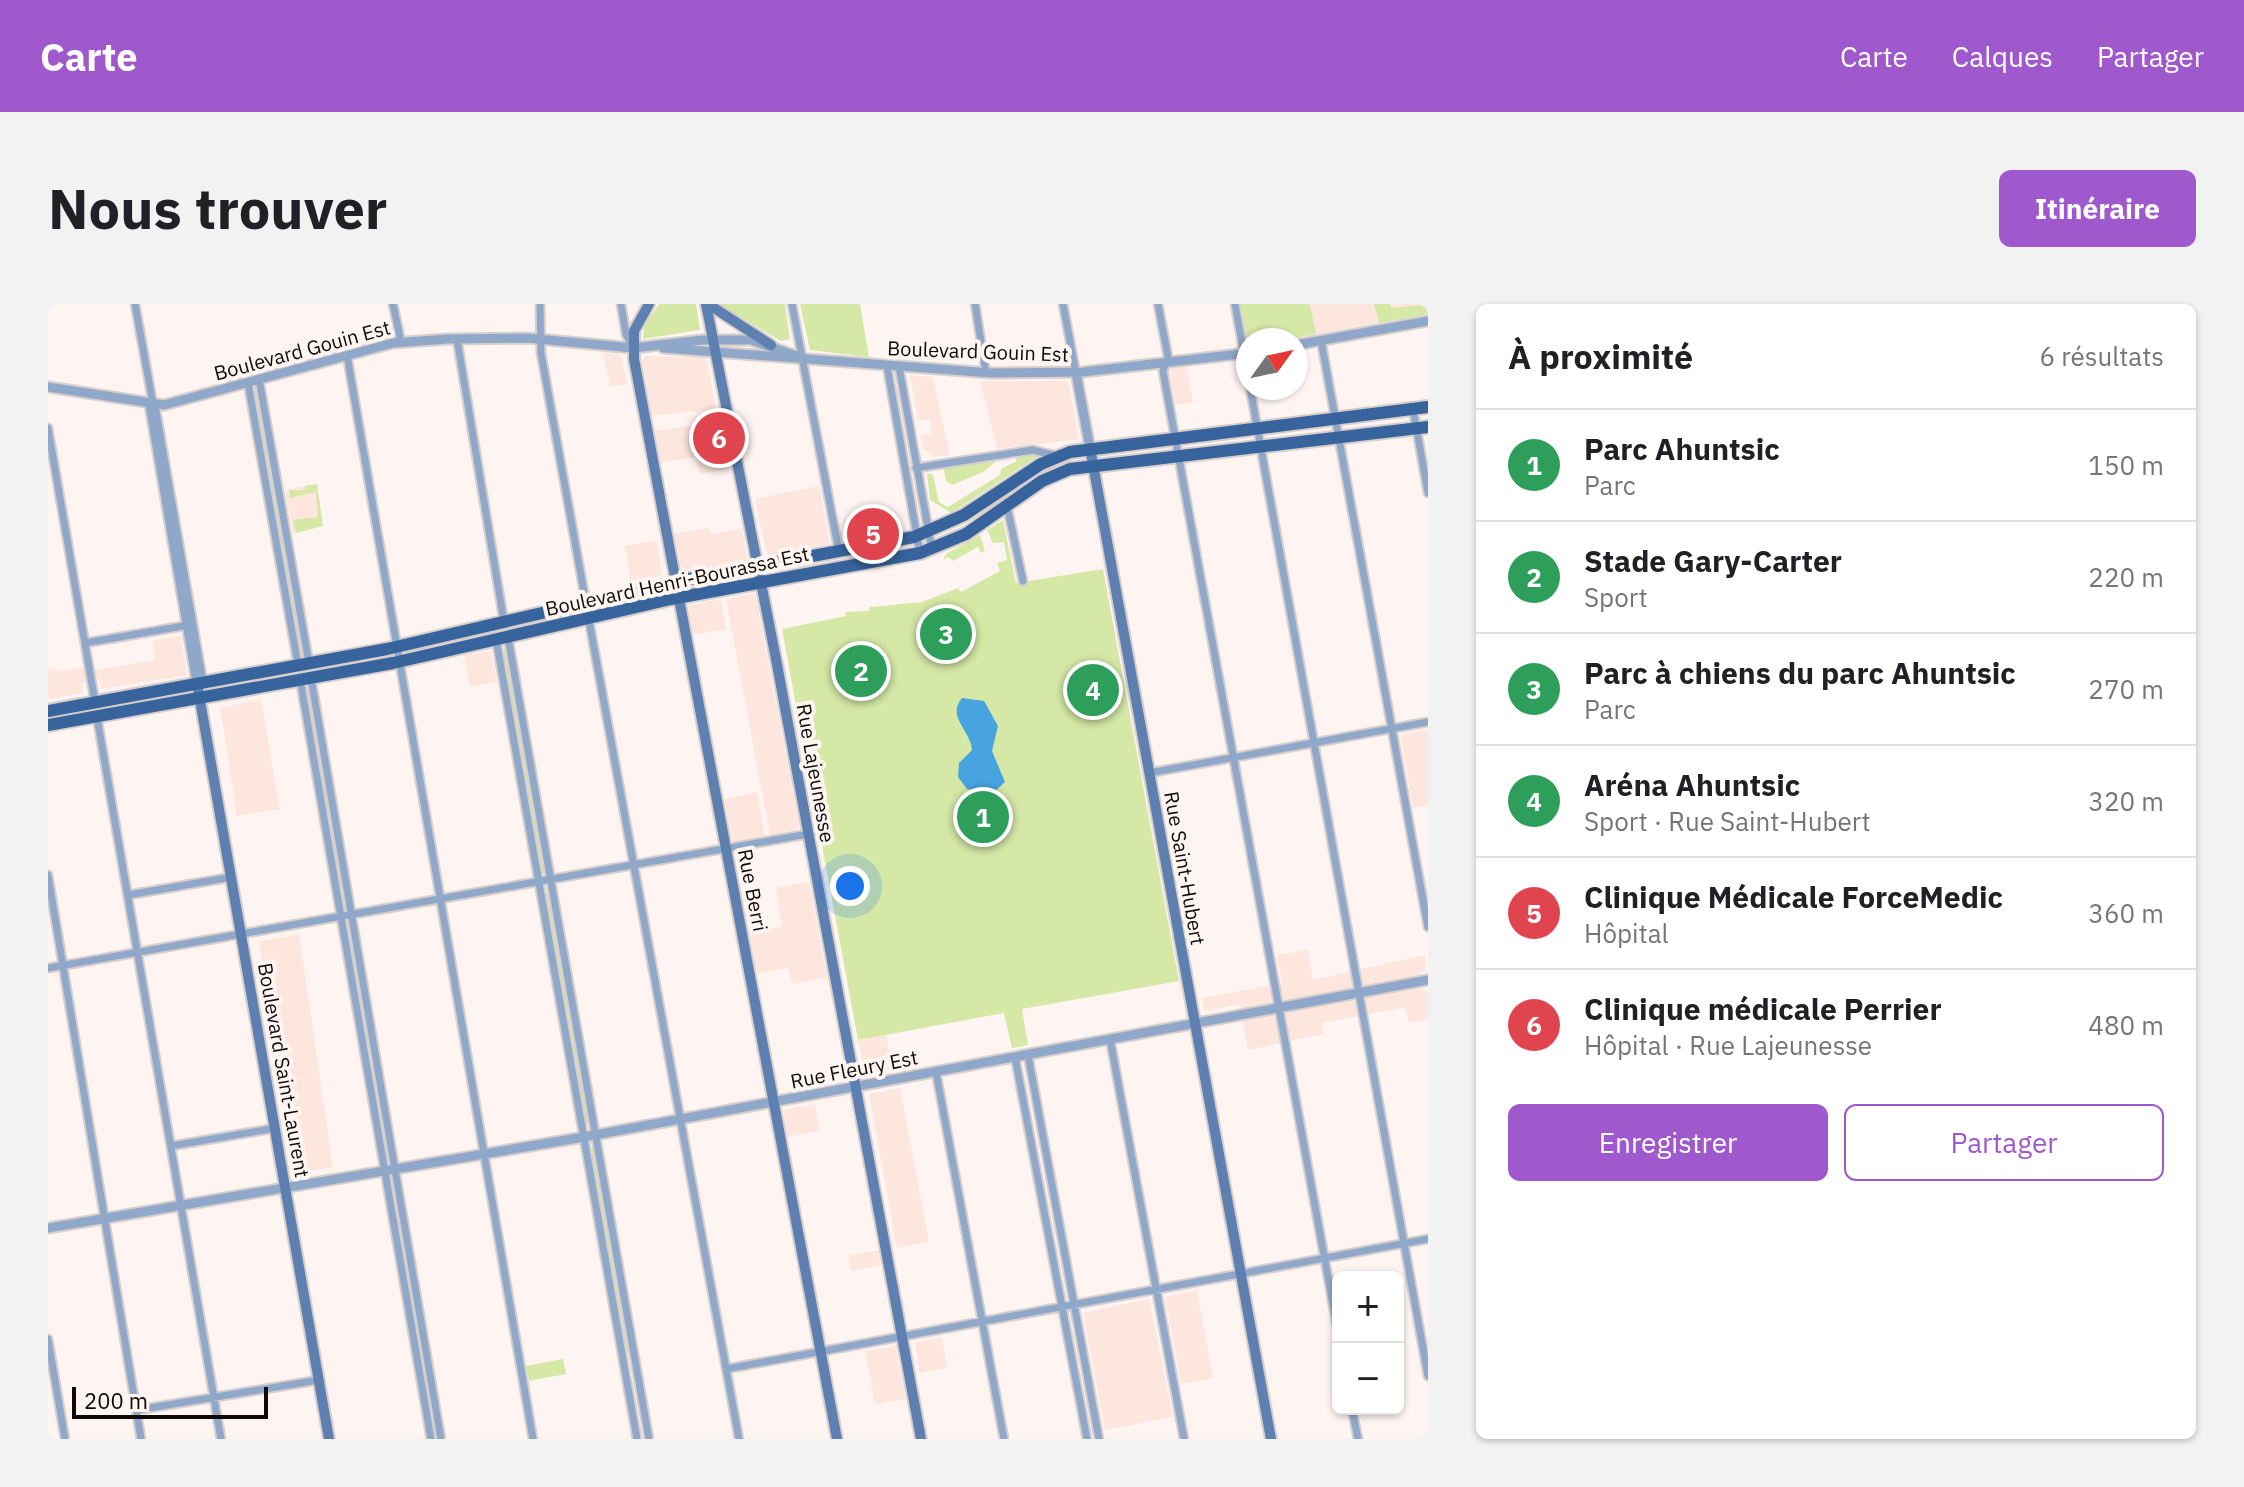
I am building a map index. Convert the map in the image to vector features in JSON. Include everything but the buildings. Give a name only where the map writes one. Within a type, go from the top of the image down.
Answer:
[{"type":"main road","name":"Rue Berri","points":[[649,304],[637,323],[633,348],[837,1439]]},
{"type":"main road","name":"Rue Lajeunesse","points":[[707,304],[921,1439]]},
{"type":"main road","points":[[707,304],[771,345]]},
{"type":"main road","name":"Boulevard Henri-Bourassa Est","points":[[48,711],[397,647],[676,582],[924,534],[964,515],[1057,457],[1090,448],[1428,407]]},
{"type":"main road","name":"Boulevard Henri-Bourassa Est","points":[[48,725],[202,701],[306,678],[400,662],[679,597],[926,551],[966,534],[1055,474],[1093,466],[1422,427]]},
{"type":"main road","name":"Rue Saint-Hubert","points":[[1090,448],[1271,1439]]},
{"type":"main road","name":"Boulevard Saint-Laurent","points":[[200,683],[329,1439]]},
{"type":"street","name":"Boulevard Saint-Laurent","points":[[135,304],[200,683]]},
{"type":"street","points":[[393,304],[401,342]]},
{"type":"street","points":[[540,304],[541,339],[586,603],[739,1439]]},
{"type":"street","name":"Rue Berri","points":[[621,304],[633,348]]},
{"type":"street","points":[[792,304],[839,552]]},
{"type":"street","points":[[975,304],[986,373]]},
{"type":"street","name":"Rue Saint-Hubert","points":[[1063,304],[1090,448]]},
{"type":"street","points":[[1158,304],[1166,362],[1163,371],[1178,457],[1332,1301]]},
{"type":"street","points":[[1235,304],[1240,328]]},
{"type":"street","points":[[1308,343],[1428,321]]},
{"type":"street","name":"Boulevard Gouin Est","points":[[48,387],[152,403],[181,402],[401,342],[457,339],[541,339],[633,348],[712,340],[771,345],[802,358]]},
{"type":"street","points":[[457,339],[504,622]]},
{"type":"street","points":[[1321,340],[1428,927]]},
{"type":"street","name":"Boulevard Gouin Est","points":[[652,347],[986,373],[1076,373],[1236,354]]},
{"type":"street","points":[[347,355],[533,1439]]},
{"type":"street","points":[[887,366],[906,470],[926,551]]},
{"type":"street","points":[[899,367],[918,468],[926,551]]},
{"type":"street","points":[[259,379],[303,664]]},
{"type":"street","points":[[248,383],[303,664]]},
{"type":"street","points":[[1251,400],[1428,1376]]},
{"type":"street","points":[[1413,409],[1422,427],[1428,493]]},
{"type":"street","points":[[48,428],[95,702]]},
{"type":"street","name":"Boulevard Henri-Bourassa Est","points":[[906,470],[1033,450],[1057,457]]},
{"type":"street","points":[[1007,506],[1023,581]]},
{"type":"street","points":[[85,643],[190,625]]},
{"type":"street","points":[[502,638],[551,881],[649,1439]]},
{"type":"street","points":[[502,638],[539,883],[637,1439]]},
{"type":"street","points":[[306,678],[352,916],[431,1439]]},
{"type":"street","points":[[306,678],[341,918],[441,1439]]},
{"type":"street","points":[[97,717],[221,1439]]},
{"type":"street","points":[[1149,773],[1428,722]]},
{"type":"street","points":[[48,968],[808,834]]},
{"type":"street","points":[[48,875],[141,1439]]},
{"type":"street","points":[[128,895],[233,876]]},
{"type":"street","name":"Rue Fleury Est","points":[[48,1228],[584,1137],[1428,980]]},
{"type":"street","points":[[1110,1039],[1184,1439]]},
{"type":"street","points":[[1028,1055],[1099,1439]]},
{"type":"street","points":[[1015,1057],[1087,1439]]},
{"type":"street","points":[[936,1072],[1004,1439]]},
{"type":"street","points":[[171,1146],[276,1128]]},
{"type":"street","points":[[726,1369],[1428,1239]]},
{"type":"street","points":[[48,1339],[65,1439]]},
{"type":"street","points":[[137,1410],[319,1380]]},
{"type":"street","points":[[1353,1415],[1358,1439]]},
{"type":"shaded area","points":[[1240,304],[1428,304],[1428,314],[1308,336],[1308,328],[1244,328]]},
{"type":"shaded area","points":[[603,352],[621,355],[627,384],[610,387]]},
{"type":"shaded area","points":[[645,356],[706,357],[716,409],[652,416],[642,361]]},
{"type":"shaded area","points":[[1186,365],[1193,403],[1175,404],[1169,369]]},
{"type":"shaded area","points":[[910,375],[933,377],[950,455],[934,457],[923,448],[921,436],[932,433],[930,420],[918,419]]},
{"type":"shaded area","points":[[980,381],[1068,381],[1079,439],[997,449]]},
{"type":"shaded area","points":[[719,421],[729,469],[700,474],[696,457],[661,463],[655,431]]},
{"type":"shaded area","points":[[317,484],[323,526],[293,533],[285,490]]},
{"type":"shaded area","points":[[819,486],[830,544],[767,555],[755,499]]},
{"type":"shaded area","points":[[709,528],[711,534],[742,528],[747,560],[682,571],[674,534]]},
{"type":"shaded area","points":[[656,540],[662,575],[631,583],[625,546]]},
{"type":"shaded area","points":[[755,593],[799,824],[797,830],[770,836],[726,599]]},
{"type":"shaded area","points":[[721,599],[726,629],[693,635],[688,605]]},
{"type":"shaded area","points":[[181,636],[187,675],[101,689],[99,679],[82,683],[83,693],[48,699],[48,669],[55,667],[56,672],[92,666],[93,670],[155,660],[152,640]]},
{"type":"shaded area","points":[[491,651],[497,682],[470,687],[464,655]]},
{"type":"shaded area","points":[[261,699],[280,809],[237,816],[220,708]]},
{"type":"shaded area","points":[[1428,730],[1428,805],[1413,808],[1400,735]]},
{"type":"shaded area","points":[[757,792],[765,836],[733,842],[724,799]]},
{"type":"shaded area","points":[[809,882],[827,978],[792,984],[788,968],[757,974],[749,932],[782,926],[776,888]]},
{"type":"shaded area","points":[[299,934],[333,1167],[296,1174],[259,942]]},
{"type":"shaded area","points":[[1308,950],[1313,980],[1425,955],[1426,971],[1419,973],[1422,991],[1428,991],[1428,1019],[1409,1023],[1405,1007],[1322,1023],[1324,1034],[1248,1050],[1239,1004],[1204,1011],[1202,998],[1282,983],[1277,955]]},
{"type":"shaded area","points":[[886,1035],[893,1070],[865,1074],[858,1040]]},
{"type":"shaded area","points":[[900,1088],[929,1242],[897,1248],[869,1094]]},
{"type":"shaded area","points":[[815,1104],[820,1131],[787,1137],[783,1110]]},
{"type":"shaded area","points":[[878,1250],[881,1265],[851,1271],[848,1256]]},
{"type":"shaded area","points":[[1197,1290],[1213,1378],[1181,1384],[1165,1297]]},
{"type":"shaded area","points":[[1149,1299],[1173,1417],[1105,1430],[1083,1313]]},
{"type":"shaded area","points":[[942,1337],[947,1368],[920,1373],[915,1343]]},
{"type":"shaded area","points":[[895,1346],[906,1399],[875,1404],[865,1351]]},
{"type":"green space","points":[[659,304],[696,304],[700,330],[643,339],[644,326]]},
{"type":"green space","points":[[718,304],[785,304],[790,339],[781,341]]},
{"type":"green space","points":[[800,304],[860,304],[869,357],[810,350]]},
{"type":"green space","points":[[1240,304],[1310,304],[1316,334],[1308,336],[1308,328],[1244,328]]},
{"type":"green space","points":[[1374,304],[1389,304],[1393,308],[1428,304],[1428,314],[1379,323]]},
{"type":"green space","points":[[257,388],[304,651],[298,652],[253,392]]},
{"type":"green space","points":[[1033,454],[1038,456],[951,513],[930,500],[927,473],[933,475],[939,502],[948,507],[1000,475],[1001,469],[1017,461],[1015,458]]},
{"type":"green space","points":[[1000,458],[983,472],[952,485],[946,481],[943,467]]},
{"type":"green space","points":[[317,484],[323,526],[296,533],[293,520],[318,517],[316,492],[290,498],[289,490],[305,490],[305,486]]},
{"type":"green space","points":[[1003,520],[1016,583],[1103,569],[1179,981],[1022,1009],[1028,1045],[1012,1048],[1004,1013],[858,1040],[782,629],[846,616],[845,612],[869,611],[870,607],[922,602],[958,588],[961,592],[1000,571],[997,563],[1007,560],[1004,542],[993,543],[987,530]]},
{"type":"green space","points":[[980,535],[985,551],[981,553],[978,547],[953,561],[948,557],[943,560],[946,554]]},
{"type":"green space","points":[[507,649],[547,873],[541,874],[501,650]]},
{"type":"green space","points":[[311,691],[348,908],[342,909],[305,692]]},
{"type":"green space","points":[[550,893],[591,1123],[585,1124],[544,894]]},
{"type":"green space","points":[[351,927],[391,1158],[385,1159],[346,928]]},
{"type":"green space","points":[[591,1148],[595,1148],[630,1351],[627,1352]]},
{"type":"green space","points":[[389,1180],[394,1180],[424,1370],[422,1369]]},
{"type":"green space","points":[[563,1359],[566,1374],[529,1381],[526,1366]]},
{"type":"water","points":[[962,698],[984,701],[998,726],[992,751],[1005,782],[992,794],[967,789],[958,777],[959,763],[972,750],[958,718],[958,705]]},
{"type":"place","name":"Clinique médicale Perrier","points":[[719,438]]},
{"type":"place","name":"Clinique Médicale ForceMedic","points":[[873,534]]},
{"type":"place","name":"Parc à chiens du parc Ahuntsic","points":[[946,634]]},
{"type":"place","name":"Stade Gary-Carter","points":[[861,671]]},
{"type":"place","name":"Aréna Ahuntsic","points":[[1093,690]]},
{"type":"place","name":"Parc Ahuntsic","points":[[983,817]]}]
